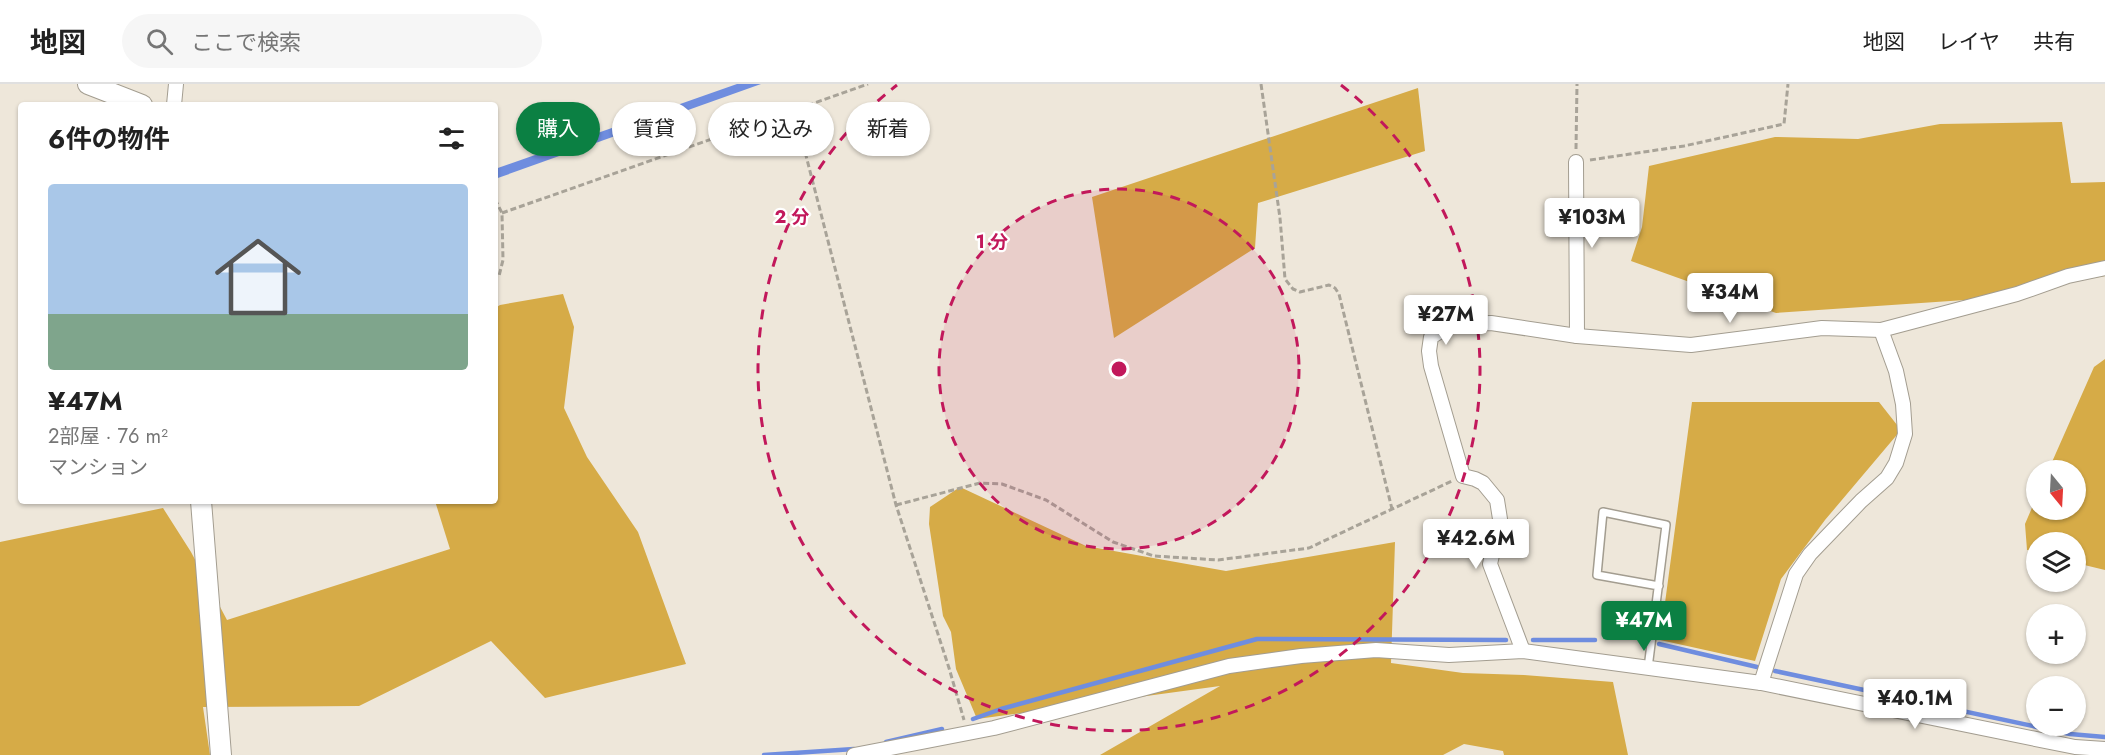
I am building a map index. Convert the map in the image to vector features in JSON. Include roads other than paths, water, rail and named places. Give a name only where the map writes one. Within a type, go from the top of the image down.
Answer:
[{"type":"street","points":[[88,84],[134,102]]},
{"type":"street","points":[[174,102],[176,84]]},
{"type":"street","points":[[1575,162],[1577,336]]},
{"type":"street","points":[[1523,651],[1490,564],[1500,519],[1497,500],[1483,483],[1463,476],[1431,366],[1429,351],[1431,337],[1455,324],[1491,323],[1577,336],[1691,345],[1822,328],[1881,330],[2017,294],[2068,276],[2105,268]]},
{"type":"street","points":[[1761,683],[1796,574],[1810,554],[1861,501],[1887,478],[1896,463],[1905,434],[1903,404],[1896,371],[1881,330]]},
{"type":"street","points":[[201,504],[221,755]]},
{"type":"street","points":[[854,755],[968,733],[1229,666],[1301,656],[1376,650],[1449,655],[1523,651],[1761,683],[2075,751],[2105,749]]},
{"type":"lane","points":[[1648,668],[1659,586],[1666,525],[1603,512],[1597,575],[1659,586]]},
{"type":"water","points":[[737,84],[761,84],[708,102],[696,107],[696,102],[686,102]]},
{"type":"water","points":[[612,128],[612,137],[600,142],[600,132]]},
{"type":"water","points":[[532,156],[559,156],[498,178],[498,168]]},
{"type":"waterway","points":[[973,719],[1001,709],[1257,639],[1506,640]]},
{"type":"waterway","points":[[1533,640],[1595,640]]},
{"type":"waterway","points":[[1659,644],[1757,667]]},
{"type":"waterway","points":[[1775,671],[2070,734],[2105,737]]},
{"type":"waterway","points":[[886,742],[942,729]]},
{"type":"waterway","points":[[764,755],[854,749]]}]
